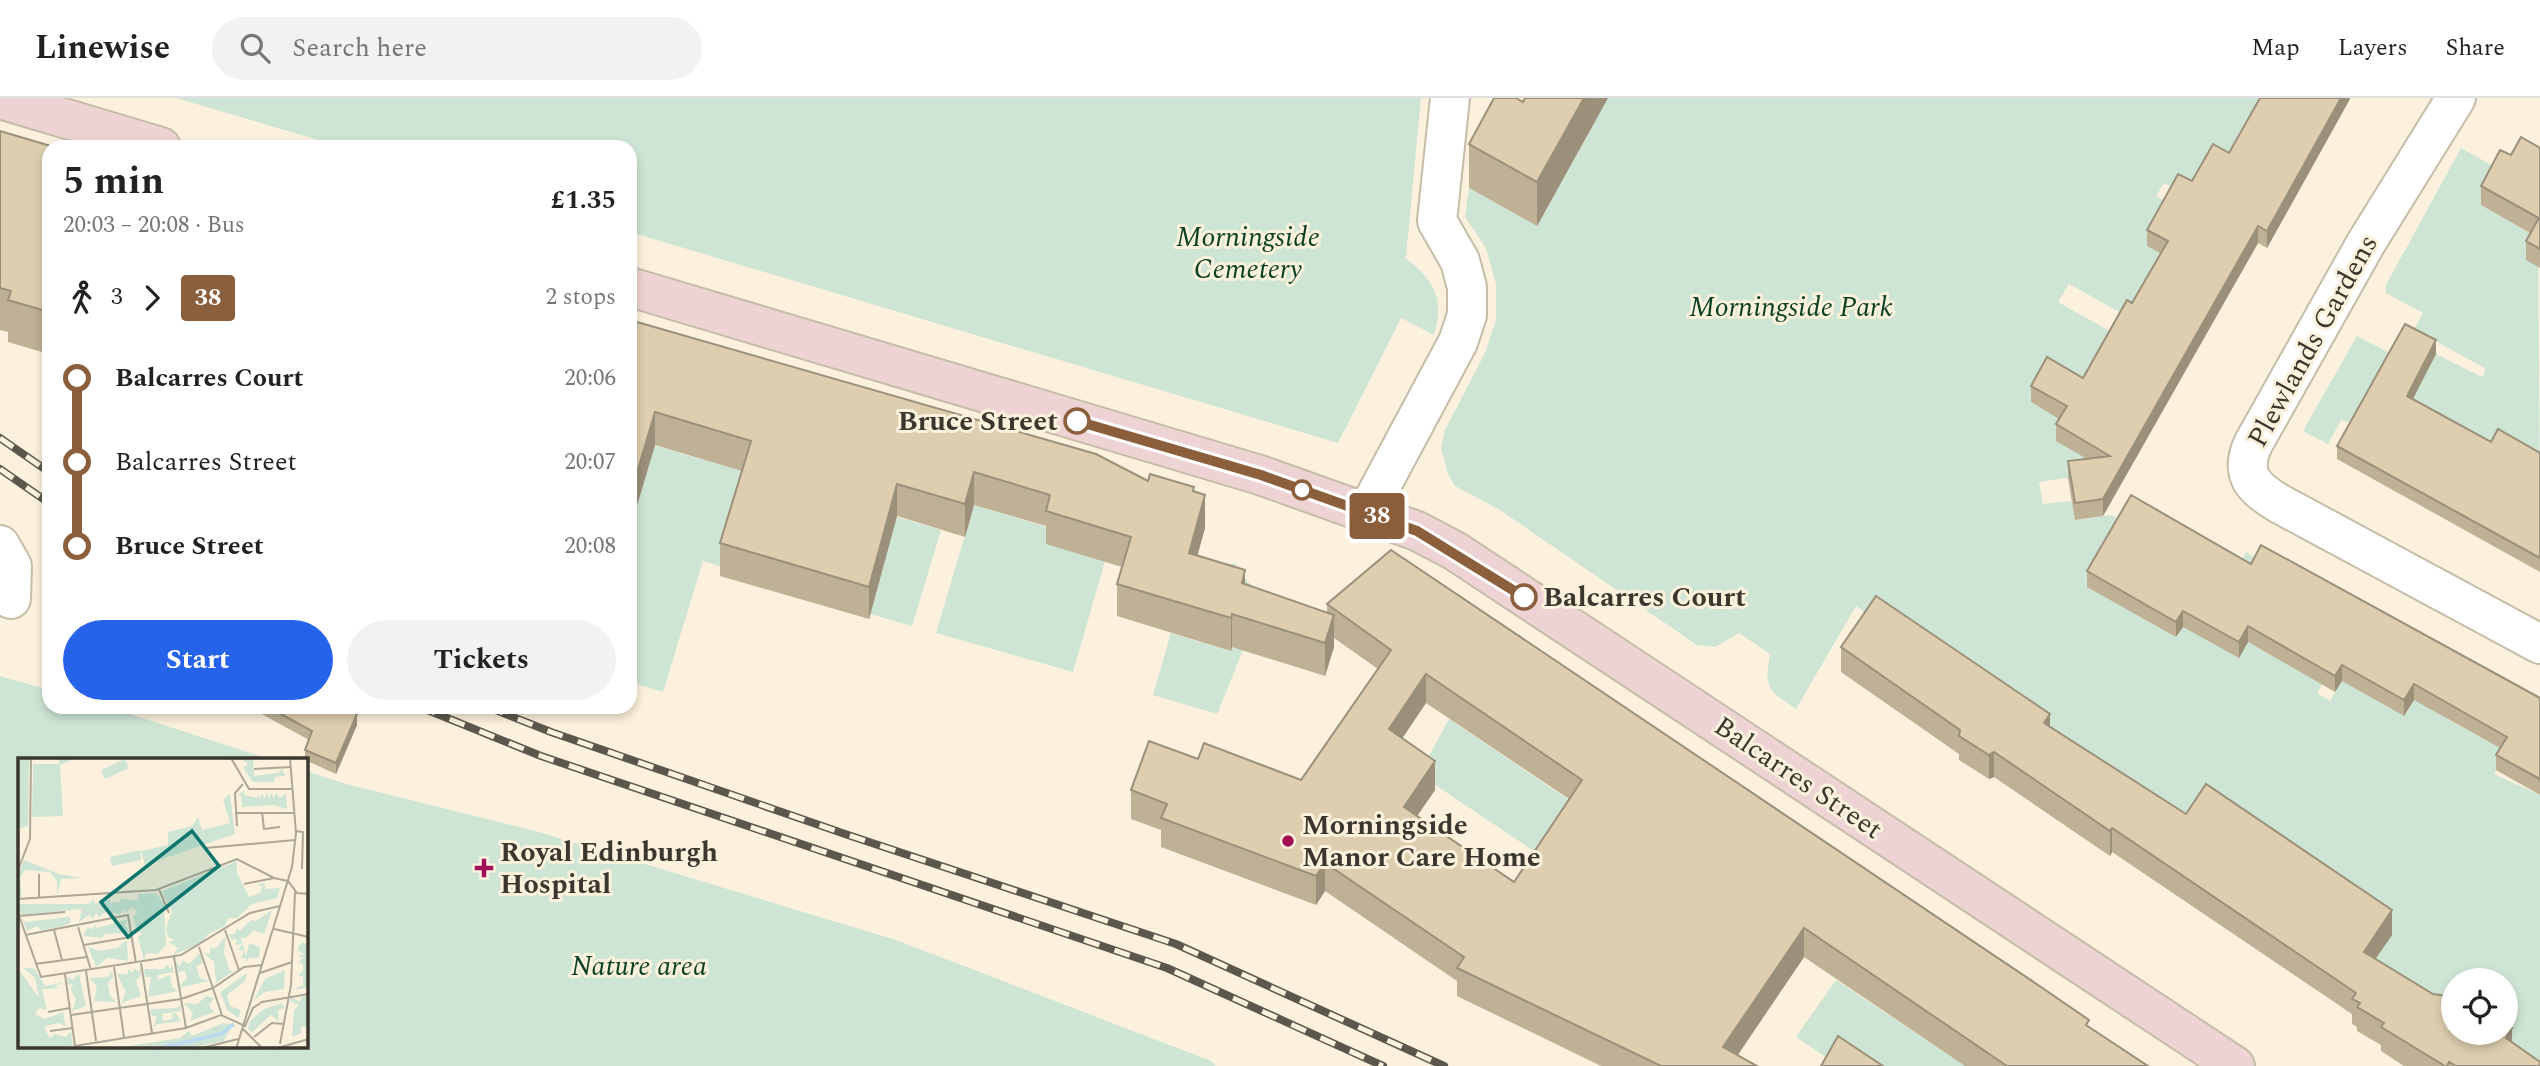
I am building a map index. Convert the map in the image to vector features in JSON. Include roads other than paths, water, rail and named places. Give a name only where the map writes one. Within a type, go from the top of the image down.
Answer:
[{"type":"street","points":[[1367,512],[1458,342],[1467,315],[1467,288],[1460,261],[1437,221],[1450,98]]},
{"type":"street","name":"Plewlands Gardens","points":[[2456,98],[2359,255],[2253,444],[2246,472],[2252,484],[2280,505],[2540,645]]},
{"type":"street","points":[[0,99],[138,140]]},
{"type":"street","name":"Balcarres Street","points":[[637,289],[1261,475],[1417,531],[1455,551],[2235,1066]]},
{"type":"street","points":[[0,545],[12,566],[11,599]]},
{"type":"railway","points":[[0,438],[42,467]]},
{"type":"railway","points":[[0,469],[42,498]]},
{"type":"railway","points":[[437,714],[541,756],[1167,968],[1383,1066]]},
{"type":"railway","points":[[506,714],[848,835],[1176,944],[1444,1066]]},
{"type":"place","name":"Bruce Street","points":[[1077,421]]},
{"type":"place","name":"Balcarres Court","points":[[1524,597]]},
{"type":"place","name":"Morningside Manor Care Home","points":[[1288,841]]},
{"type":"place","name":"Royal Edinburgh Hospital","points":[[484,868]]},
{"type":"park label","name":"Morningside Cemetery","points":[[1248,253]]},
{"type":"park label","name":"Morningside Park","points":[[1791,307]]},
{"type":"park label","name":"Nature area","points":[[639,966]]}]
